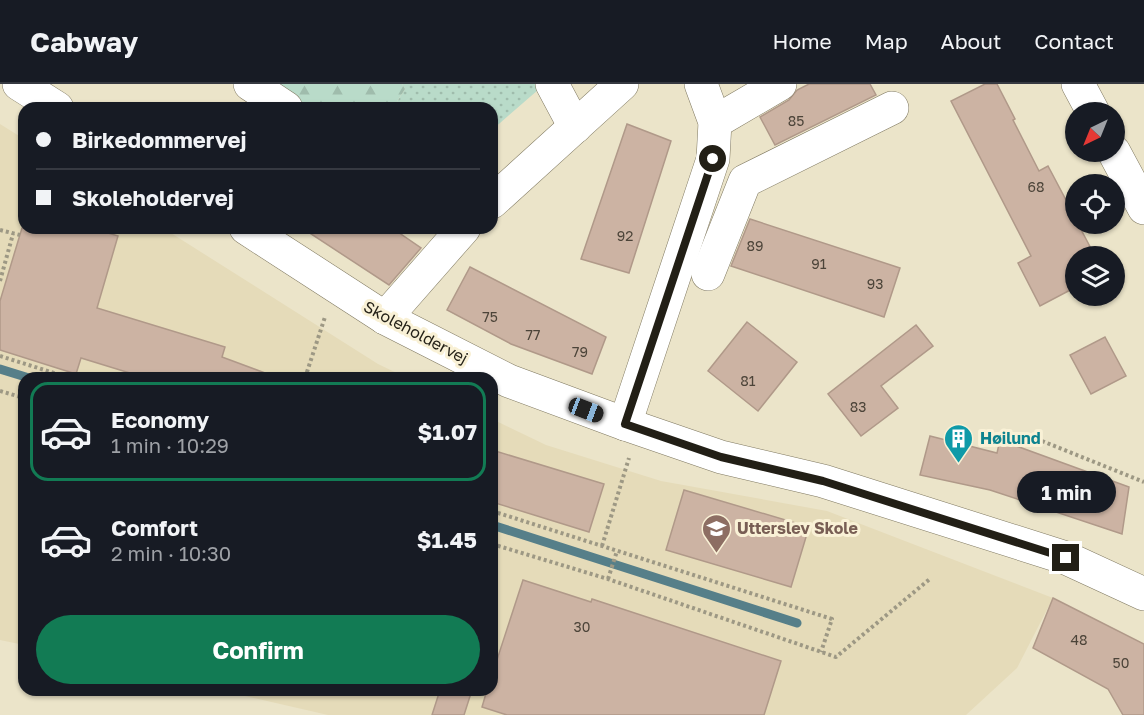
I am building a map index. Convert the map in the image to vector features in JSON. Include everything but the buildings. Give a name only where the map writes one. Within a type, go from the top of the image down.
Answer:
[{"type":"street","points":[[19,84],[48,102]]},
{"type":"street","points":[[250,84],[277,102]]},
{"type":"street","points":[[552,84],[575,127]]},
{"type":"street","points":[[498,197],[622,84]]},
{"type":"street","points":[[632,426],[713,159],[715,122],[701,84]]},
{"type":"street","points":[[715,122],[780,84]]},
{"type":"street","points":[[1078,84],[1088,102]]},
{"type":"street","points":[[708,274],[745,181],[892,108]]},
{"type":"street","points":[[1119,162],[1144,208]]},
{"type":"street","name":"Skoleholdervej","points":[[255,234],[385,318],[491,372]]},
{"type":"street","points":[[385,318],[459,234]]},
{"type":"street","name":"Skoleholdervej","points":[[498,375],[721,457],[823,481],[1066,558],[1144,594]]},
{"type":"path","points":[[0,230],[20,236]]},
{"type":"path","points":[[0,281],[13,234]]},
{"type":"path","points":[[307,372],[335,285]]},
{"type":"path","points":[[0,356],[51,372]]},
{"type":"path","points":[[0,391],[18,396]]},
{"type":"path","points":[[602,546],[632,426]]},
{"type":"path","points":[[1042,441],[1144,482]]},
{"type":"path","points":[[498,513],[832,619],[821,652]]},
{"type":"path","points":[[498,546],[608,579],[836,657],[932,578]]},
{"type":"path","points":[[608,579],[617,551]]},
{"type":"shaded area","points":[[0,124],[18,135],[18,234],[172,234],[378,364],[395,372],[18,372],[18,644],[0,640]]},
{"type":"shaded area","name":"Utterslev Skole","points":[[498,422],[546,445],[661,481],[827,511],[1053,598],[1017,668],[966,715],[328,715],[245,696],[498,696]]},
{"type":"green space","points":[[271,84],[402,84],[405,89],[397,102],[300,102]]},
{"type":"green space","points":[[402,84],[535,84],[538,90],[498,125],[498,102],[397,102],[405,89]]},
{"type":"waterway","points":[[0,369],[18,375]]},
{"type":"waterway","points":[[498,527],[797,623]]},
{"type":"place","name":"Høilund","points":[[959,464]]},
{"type":"place","name":"Utterslev Skole","points":[[716,554]]},
{"type":"route","points":[[713,159],[625,424],[721,457],[823,481],[1066,558]]}]
